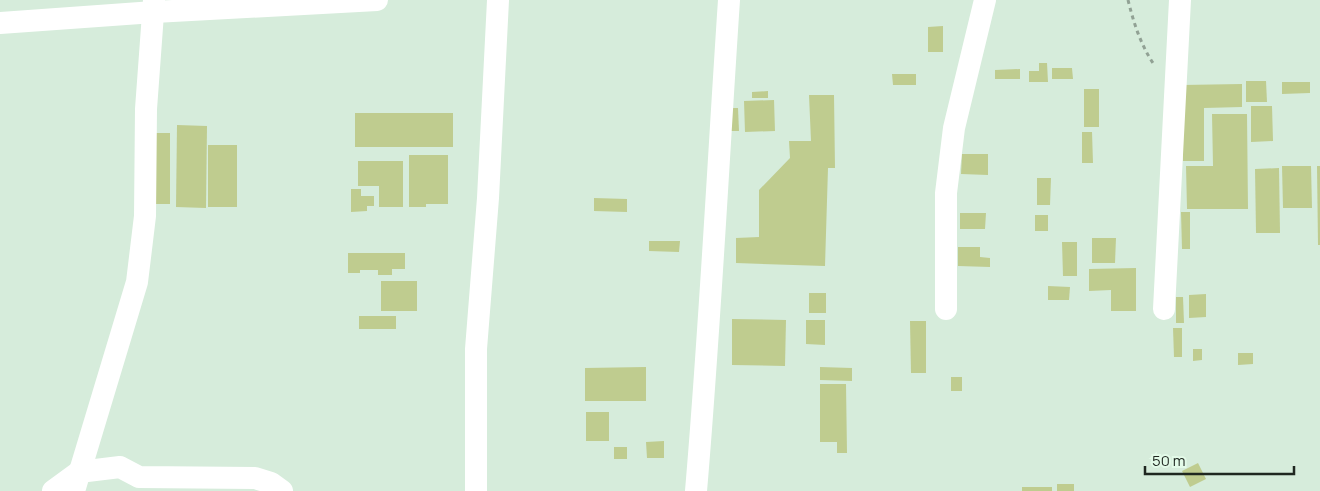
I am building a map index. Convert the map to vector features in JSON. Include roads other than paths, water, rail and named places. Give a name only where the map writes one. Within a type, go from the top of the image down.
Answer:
[{"type":"street","points":[[0,23],[154,6],[377,0]]},
{"type":"street","points":[[476,491],[476,349],[488,198],[498,0]]},
{"type":"street","points":[[696,491],[707,356],[712,240],[729,0]]},
{"type":"street","points":[[946,309],[946,193],[954,128],[985,0]]},
{"type":"street","points":[[1164,309],[1180,0]]},
{"type":"street","points":[[77,481],[111,374],[137,282],[140,264],[144,216],[146,109],[154,6]]},
{"type":"street","points":[[54,491],[77,481],[120,467],[139,477],[224,485],[255,478],[271,483],[282,491]]}]
